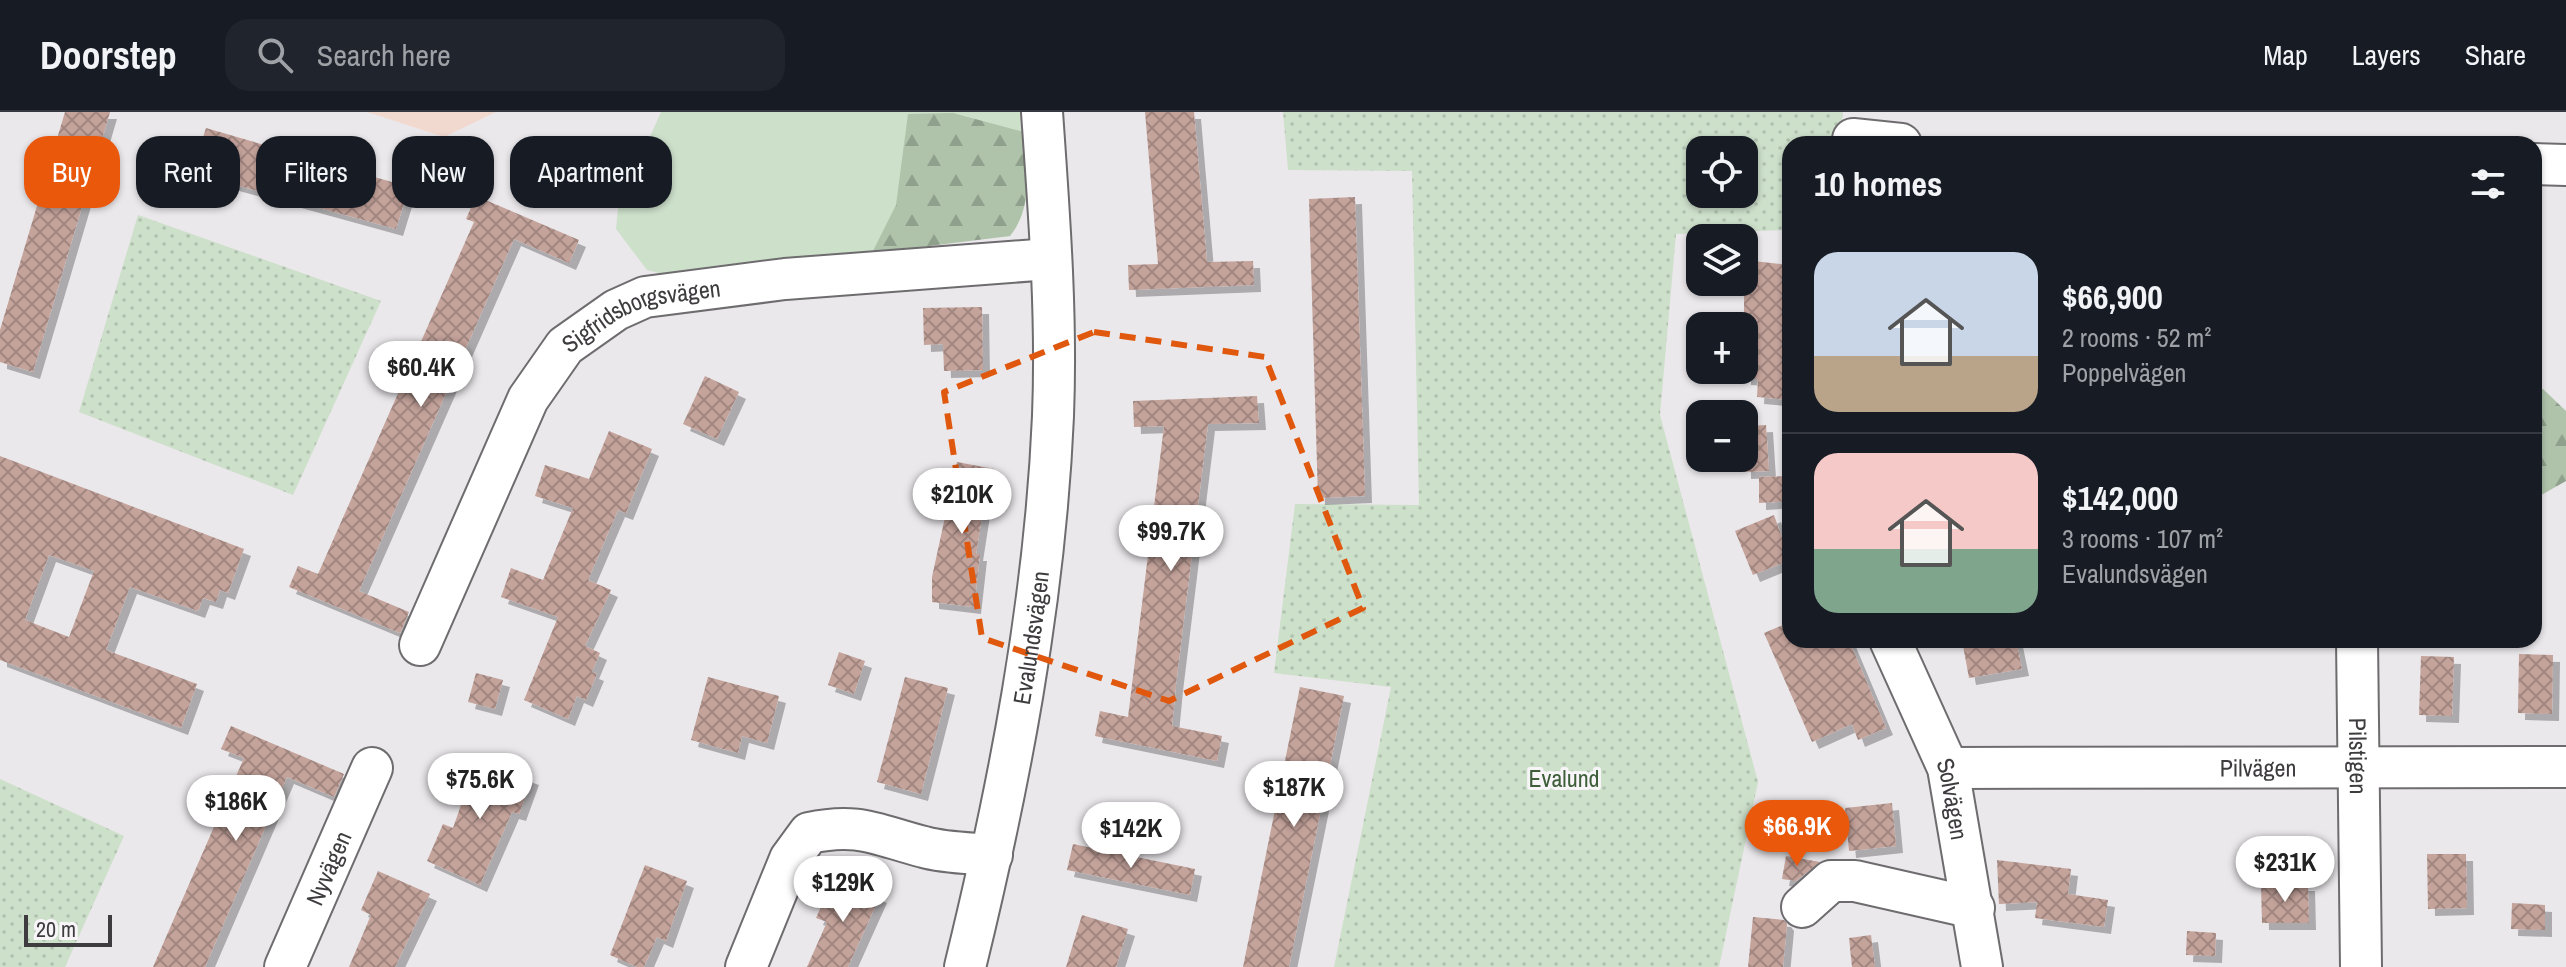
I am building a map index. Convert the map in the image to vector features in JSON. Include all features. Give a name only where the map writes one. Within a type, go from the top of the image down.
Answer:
[{"type":"street","name":"Evalundsvägen","points":[[965,967],[992,855],[1034,625],[1053,415],[1050,259],[1042,112]]},
{"type":"street","points":[[2542,164],[2566,165]]},
{"type":"street","name":"Sigfridsborgsvägen","points":[[420,645],[528,399],[565,346],[616,310],[645,297],[723,286],[1050,259]]},
{"type":"street","name":"Solvägen","points":[[1894,648],[1948,768],[1982,967]]},
{"type":"street","name":"Pilstigen","points":[[2357,648],[2361,967]]},
{"type":"street","name":"Pilvägen","points":[[1948,768],[2566,767]]},
{"type":"street","name":"Nyvägen","points":[[285,967],[372,768]]},
{"type":"street","points":[[746,967],[790,859],[809,833],[841,826],[881,833],[927,848],[992,855]]},
{"type":"street","points":[[1802,907],[1831,881],[1855,881],[1974,908]]},
{"type":"highlighted area","points":[[1094,332],[1265,357],[1363,608],[1169,701],[982,638],[944,392]]},
{"type":"shaded area","points":[[367,112],[496,112],[441,136]]},
{"type":"green space","points":[[661,112],[1023,112],[1027,193],[1024,208],[1010,236],[663,274],[647,270],[616,229],[618,208],[672,208],[672,136],[650,136]]},
{"type":"green space","name":"Evalund","points":[[1283,112],[1843,112],[1840,136],[1782,136],[1782,230],[1758,231],[1758,224],[1686,224],[1686,234],[1676,234],[1660,415],[1758,782],[1719,967],[1334,967],[1391,687],[1274,673],[1295,504],[1419,505],[1412,171],[1288,170]]},
{"type":"green space","points":[[953,113],[1024,132],[1027,187],[1018,224],[1010,236],[872,253],[896,205],[908,114]]},
{"type":"green space","points":[[138,215],[381,301],[293,495],[79,412]]},
{"type":"green space","points":[[2542,389],[2566,411],[2566,481],[2542,494]]},
{"type":"green space","points":[[0,779],[124,836],[65,967],[0,967]]},
{"type":"building","points":[[65,112],[110,112],[103,136],[58,136]]},
{"type":"building","points":[[1145,112],[1194,112],[1207,262],[1253,261],[1254,285],[1129,290],[1128,265],[1158,264]]},
{"type":"building","points":[[206,128],[234,136],[204,136]]},
{"type":"building","points":[[240,138],[256,143],[256,191],[240,186]]},
{"type":"building","points":[[376,177],[392,182],[392,208],[402,208],[396,229],[320,208],[376,208]]},
{"type":"building","points":[[1355,197],[1365,496],[1318,498],[1309,199]]},
{"type":"building","points":[[494,204],[579,240],[569,263],[514,239],[359,591],[409,612],[400,633],[289,587],[298,566],[318,574],[474,222],[466,219],[471,208],[494,208]]},
{"type":"building","points":[[36,208],[82,208],[33,372],[0,362],[0,330]]},
{"type":"building","points":[[1758,262],[1782,264],[1782,399],[1757,397],[1758,312],[1744,312],[1744,296],[1758,296]]},
{"type":"building","points":[[982,307],[983,370],[944,371],[943,344],[924,345],[923,308]]},
{"type":"building","points":[[705,376],[739,392],[717,439],[683,424]]},
{"type":"building","points":[[1257,396],[1259,423],[1208,424],[1176,684],[1172,726],[1222,736],[1217,761],[1095,736],[1100,711],[1128,717],[1164,426],[1134,427],[1133,401]]},
{"type":"building","points":[[1758,425],[1766,425],[1769,471],[1758,471]]},
{"type":"building","points":[[609,431],[652,449],[626,513],[618,510],[588,580],[611,590],[585,646],[600,653],[592,672],[597,674],[586,700],[577,696],[568,719],[524,700],[558,617],[501,597],[511,568],[543,580],[573,508],[535,496],[545,465],[589,479]]},
{"type":"building","points":[[0,456],[244,549],[228,593],[220,590],[216,602],[203,598],[198,611],[130,587],[106,650],[197,684],[181,728],[0,660]],"holes":[[[49,555],[94,571],[69,637],[25,620]]]},
{"type":"building","points":[[957,462],[994,469],[992,479],[996,479],[991,505],[984,503],[976,554],[980,554],[974,607],[932,602],[932,577]]},
{"type":"building","points":[[1782,476],[1782,502],[1759,503],[1759,477]]},
{"type":"building","points":[[1774,515],[1782,538],[1782,563],[1753,575],[1735,531]]},
{"type":"building","points":[[1782,625],[1782,648],[1852,648],[1886,728],[1858,740],[1852,724],[1812,742],[1764,633]]},
{"type":"building","points":[[1963,648],[2018,648],[2022,669],[1969,678]]},
{"type":"building","points":[[839,652],[865,661],[854,694],[828,685]]},
{"type":"building","points":[[2519,654],[2553,655],[2552,714],[2518,713]]},
{"type":"building","points":[[2421,656],[2454,657],[2452,716],[2419,715]]},
{"type":"building","points":[[476,673],[503,680],[495,709],[468,702]]},
{"type":"building","points":[[708,677],[779,696],[767,743],[742,736],[738,753],[691,740]]},
{"type":"building","points":[[905,677],[948,688],[921,794],[877,782]]},
{"type":"building","points":[[1300,687],[1344,696],[1289,967],[1243,967]]},
{"type":"building","points":[[231,726],[344,774],[334,797],[287,777],[205,967],[153,967],[244,758],[221,749]]},
{"type":"building","points":[[477,759],[532,778],[519,814],[512,812],[480,885],[427,861],[443,824],[453,828]]},
{"type":"building","points":[[1892,803],[1896,846],[1849,851],[1845,808]]},
{"type":"building","points":[[1073,844],[1195,869],[1190,895],[1067,870]]},
{"type":"building","points":[[2427,854],[2466,854],[2467,908],[2428,909]]},
{"type":"building","points":[[1786,856],[1820,862],[1796,881],[1782,879]]},
{"type":"building","points":[[1997,860],[2071,869],[2068,894],[2108,900],[2104,927],[2035,918],[2037,902],[1999,904]]},
{"type":"building","points":[[645,865],[687,881],[666,941],[657,937],[644,967],[637,967],[610,955]]},
{"type":"building","points":[[378,871],[430,894],[395,967],[349,967],[371,915],[361,910]]},
{"type":"building","points":[[835,876],[880,896],[848,967],[807,967],[827,922],[816,918]]},
{"type":"building","points":[[2261,884],[2308,884],[2309,923],[2262,923]]},
{"type":"building","points":[[2512,903],[2545,905],[2545,930],[2511,929]]},
{"type":"building","points":[[1082,915],[1128,929],[1116,967],[1066,967]]},
{"type":"building","points":[[1753,917],[1784,920],[1787,924],[1783,967],[1748,967]]},
{"type":"building","points":[[2187,931],[2216,933],[2215,956],[2186,955]]},
{"type":"building","points":[[1871,935],[1875,967],[1852,967],[1849,938]]}]
